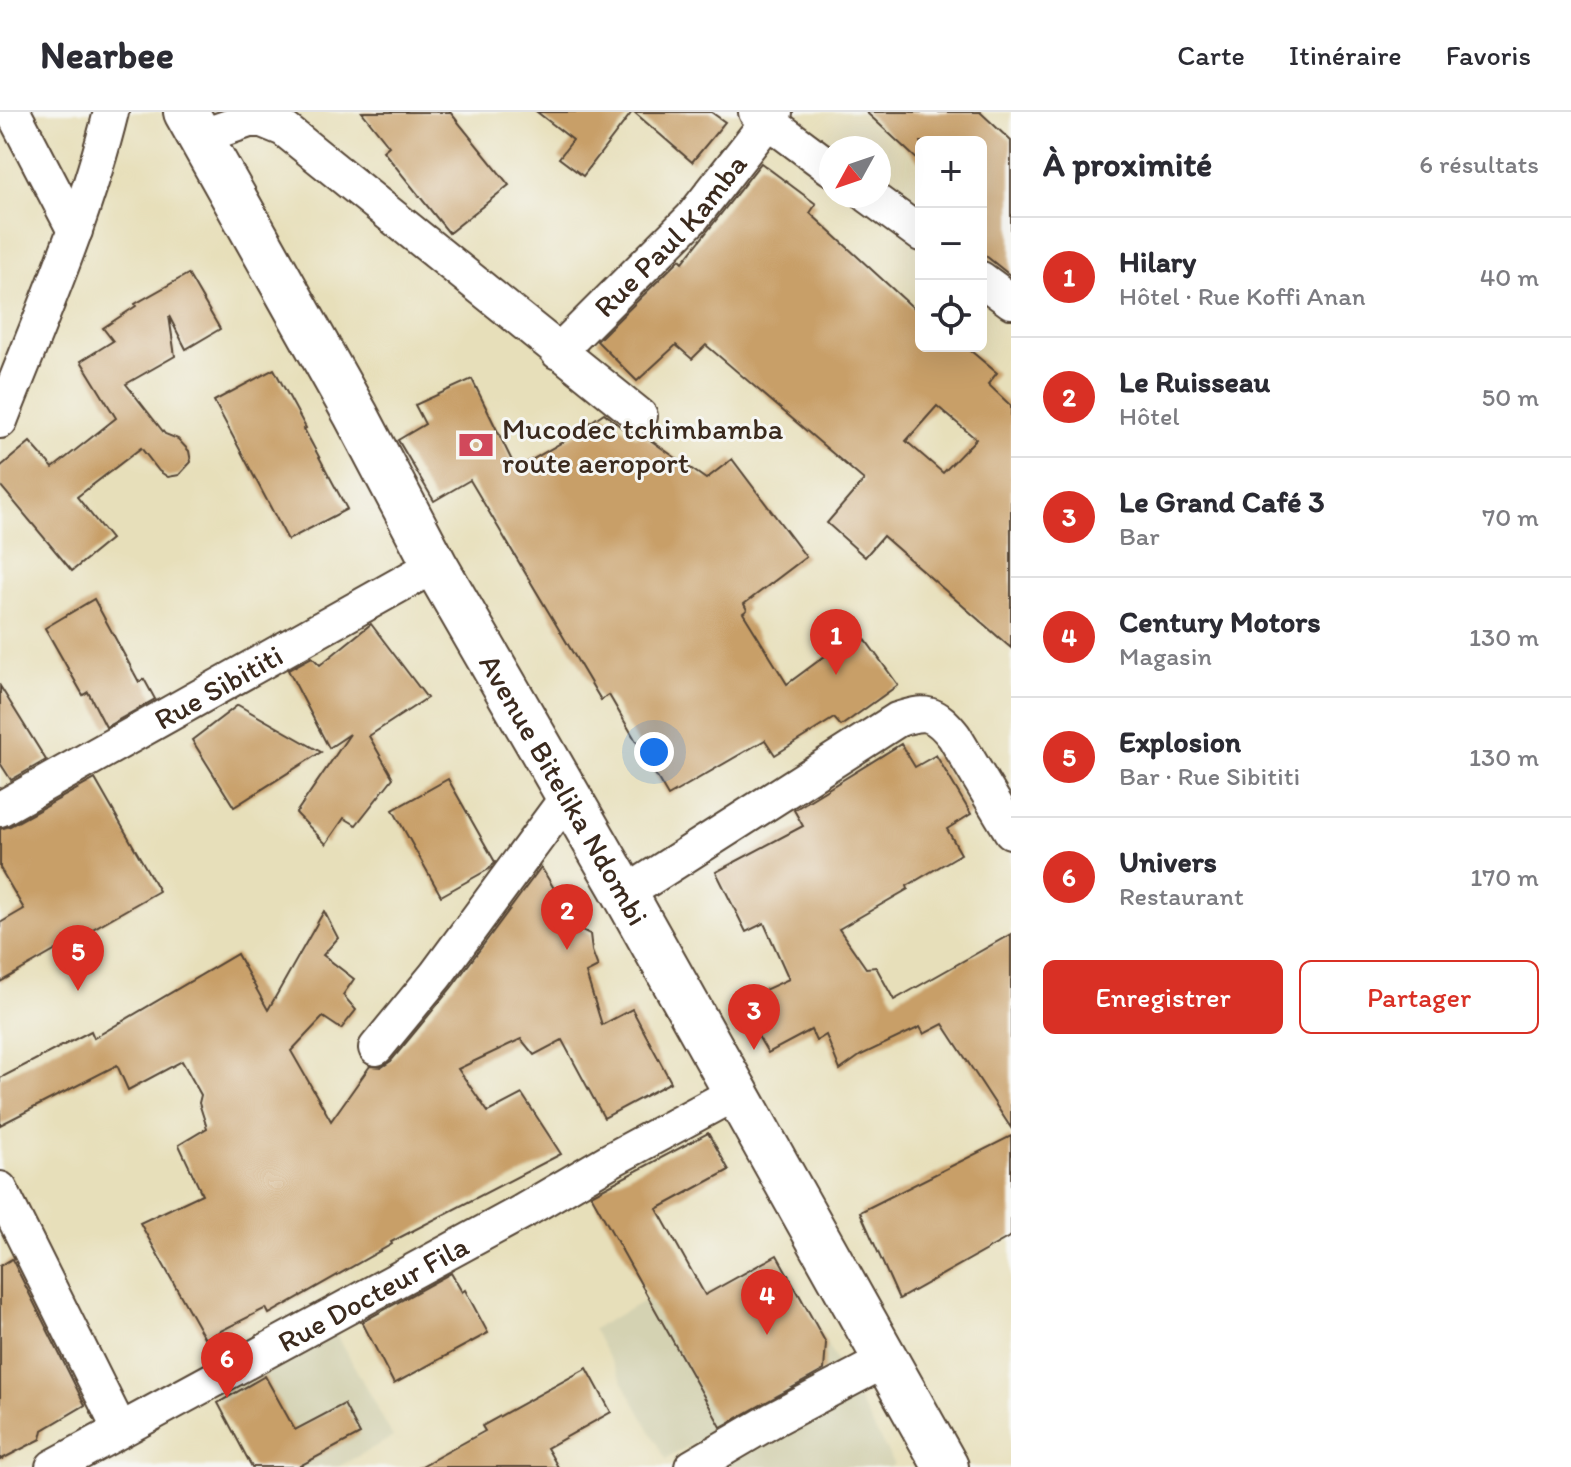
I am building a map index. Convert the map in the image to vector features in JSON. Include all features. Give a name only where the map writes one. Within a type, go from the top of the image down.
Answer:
[{"type":"street","points":[[13,112],[75,231]]},
{"type":"street","points":[[0,421],[75,231],[101,156],[111,112]]},
{"type":"street","points":[[766,115],[819,158]]},
{"type":"street","name":"Rue Paul Kamba","points":[[558,352],[692,218],[766,115]]},
{"type":"street","points":[[193,124],[262,120],[284,129],[640,416]]},
{"type":"street","name":"Avenue Bitelika Ndombi","points":[[193,124],[356,415],[435,565],[625,894],[946,1467]]},
{"type":"street","points":[[885,208],[915,230]]},
{"type":"street","points":[[982,280],[1011,301]]},
{"type":"street","name":"Rue Sibititi","points":[[0,809],[435,565]]},
{"type":"street","points":[[625,894],[897,720],[913,714],[930,714],[943,723],[1007,814]]},
{"type":"street","points":[[376,1048],[436,975],[568,796]]},
{"type":"street","name":"Rue Docteur Fila","points":[[53,1467],[737,1092]]},
{"type":"street","points":[[0,1189],[120,1430]]},
{"type":"street","points":[[692,1467],[774,1419],[886,1360]]},
{"type":"shaded area","points":[[777,1254],[838,1364],[666,1459],[593,1329],[648,1299],[660,1319]]},
{"type":"shaded area","points":[[336,1333],[393,1437],[338,1467],[276,1467],[233,1389]]},
{"type":"shaded area","points":[[854,1392],[894,1464],[888,1467],[716,1467]]},
{"type":"building","points":[[362,112],[450,112],[509,185],[449,233],[383,151],[389,146]]},
{"type":"building","points":[[537,112],[632,112],[583,176],[559,158],[573,140]]},
{"type":"building","points":[[634,112],[711,112],[725,122],[692,162]]},
{"type":"building","points":[[866,112],[980,112],[1011,141],[1011,276],[987,257],[987,136],[915,136],[915,157]]},
{"type":"building","points":[[761,163],[816,204],[810,213],[915,309],[915,352],[972,352],[997,373],[988,384],[1011,406],[1011,648],[883,536],[865,557],[827,523],[864,480],[706,345],[692,359],[676,345],[637,381],[597,341],[680,259],[683,262]],"holes":[[[937,406],[976,439],[943,473],[906,441]]]},
{"type":"building","points":[[188,274],[220,329],[186,349],[169,316],[175,356],[126,384],[165,434],[178,439],[189,451],[191,462],[179,475],[168,477],[159,471],[141,448],[77,497],[111,539],[72,571],[0,485],[0,467],[30,442],[53,468],[116,418],[81,361],[113,341],[103,328],[135,304]]},
{"type":"building","points":[[274,369],[347,509],[288,540],[214,401]]},
{"type":"building","points":[[472,379],[516,469],[583,430],[604,413],[627,432],[643,435],[706,479],[732,459],[806,557],[744,604],[747,610],[743,613],[787,684],[859,631],[898,685],[841,726],[834,718],[775,755],[765,740],[668,796],[609,695],[601,700],[470,480],[434,501],[398,440],[425,424],[415,405]]},
{"type":"building","points":[[94,599],[139,682],[144,679],[155,699],[106,727],[88,692],[83,695],[45,628]]},
{"type":"building","points":[[371,624],[427,698],[369,736],[393,778],[356,825],[344,818],[326,844],[296,813],[350,734],[329,748],[288,670],[312,657],[320,665]]},
{"type":"building","points":[[0,686],[46,760],[11,780],[0,763]]},
{"type":"building","points":[[238,705],[321,752],[234,807],[192,740]]},
{"type":"building","points":[[901,744],[915,767],[936,755],[971,814],[947,829],[961,854],[839,929],[866,968],[876,967],[894,1000],[1011,934],[1011,1128],[943,1024],[924,1034],[920,1027],[861,1055],[840,1070],[826,1035],[816,1041],[811,1030],[768,1053],[738,1002],[789,979],[764,923],[746,932],[716,872],[803,826],[794,810]]},
{"type":"building","points":[[95,779],[159,891],[0,982],[0,923],[24,909],[0,868],[0,829]]},
{"type":"building","points":[[448,779],[495,862],[489,869],[441,896],[393,810]]},
{"type":"building","points":[[541,867],[578,928],[590,934],[598,967],[586,973],[602,1025],[632,1009],[671,1082],[604,1118],[562,1040],[534,1055],[521,1039],[458,1069],[488,1112],[522,1094],[561,1154],[391,1242],[269,1314],[266,1308],[205,1339],[140,1223],[202,1194],[179,1145],[207,1128],[199,1103],[201,1095],[182,1061],[128,1090],[117,1065],[0,1125],[0,1078],[91,1031],[94,1038],[237,954],[268,1010],[324,911],[338,938],[323,955],[354,979],[343,995],[356,1010],[341,1029],[323,1017],[291,1051],[331,1121],[370,1066],[382,1067],[391,1061],[452,987]]},
{"type":"building","points":[[708,1133],[729,1170],[657,1209],[705,1295],[777,1255],[826,1343],[824,1370],[721,1427],[591,1195]]},
{"type":"building","points":[[1011,1136],[1011,1236],[899,1299],[860,1212]]},
{"type":"building","points":[[12,1259],[85,1405],[43,1430],[41,1439],[0,1460],[0,1266]]},
{"type":"building","points":[[451,1273],[462,1292],[465,1290],[488,1333],[394,1384],[362,1322]]},
{"type":"building","points":[[587,1368],[611,1412],[547,1448],[558,1467],[420,1467],[485,1431],[482,1426]]},
{"type":"building","points":[[265,1376],[295,1430],[344,1404],[360,1434],[298,1467],[252,1467],[218,1403]]},
{"type":"place","name":"Mucodec tchimbamba route aeroport","points":[[476,445]]},
{"type":"place","name":"Hilary","points":[[836,675]]},
{"type":"place","name":"Le Ruisseau","points":[[567,950]]},
{"type":"place","name":"Explosion","points":[[78,991]]},
{"type":"place","name":"Le Grand Café 3","points":[[754,1050]]},
{"type":"place","name":"Century Motors","points":[[767,1335]]},
{"type":"place","name":"Univers","points":[[227,1398]]}]
